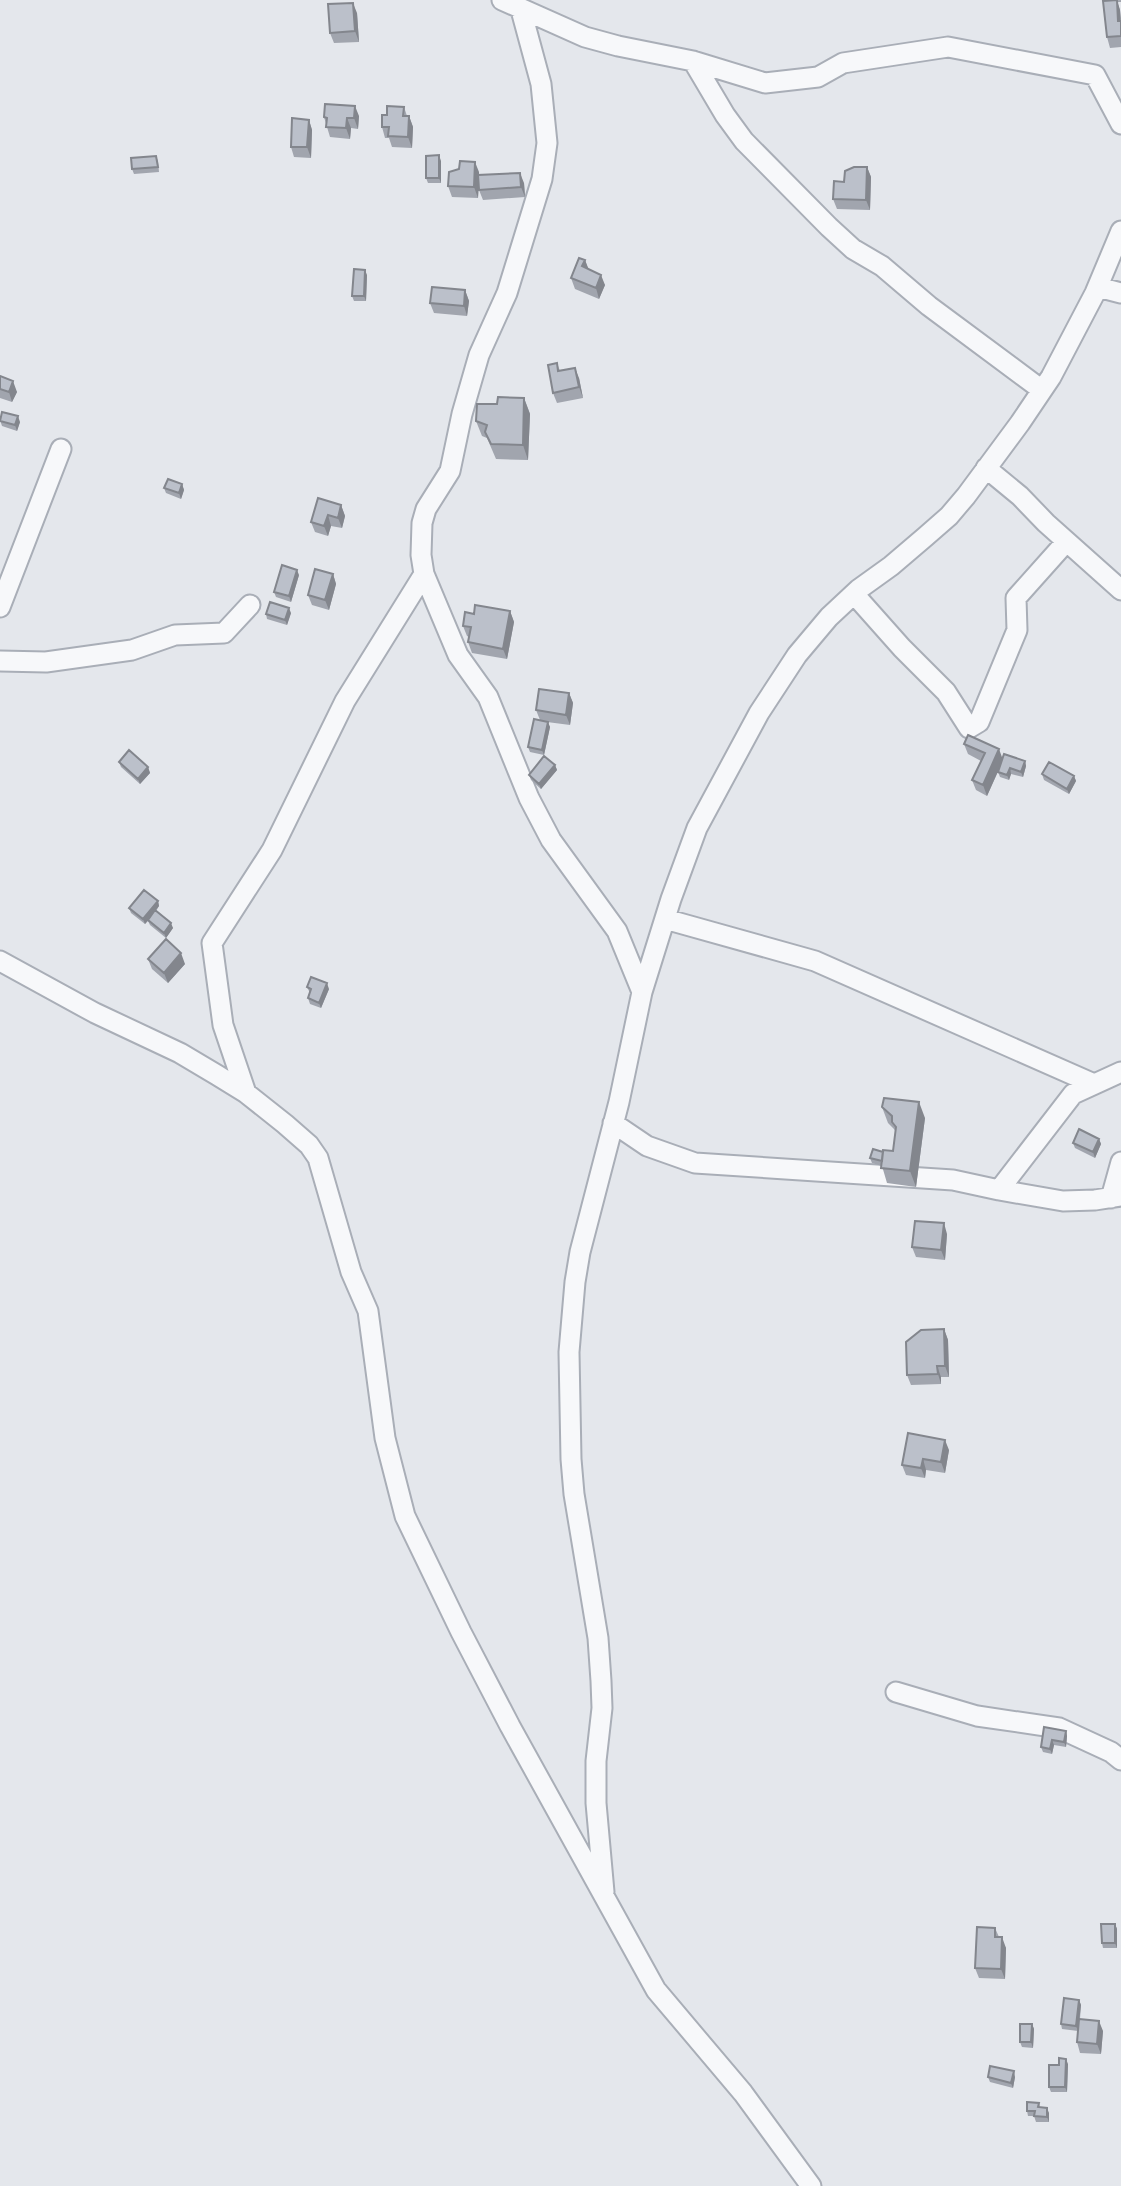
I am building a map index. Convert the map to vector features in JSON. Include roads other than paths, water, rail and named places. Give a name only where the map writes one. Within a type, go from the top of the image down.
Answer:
[{"type":"street","points":[[502,0],[585,37],[693,61],[765,83],[818,77],[843,63],[948,47],[1095,75],[1121,124]]},
{"type":"street","points":[[521,10],[541,84],[547,143],[542,179],[507,293],[478,355],[450,471],[426,509],[420,539],[424,574],[457,655],[488,697],[529,798],[551,840],[617,931],[642,992]]},
{"type":"street","points":[[693,61],[744,141],[829,227],[853,249],[893,275],[929,306],[1042,390]]},
{"type":"street","points":[[604,1892],[596,1803],[596,1761],[602,1708],[601,1681],[598,1638],[574,1494],[569,1352],[580,1252],[626,1072],[642,992],[697,828],[759,713],[797,655],[829,617],[949,516],[986,468],[1051,377],[1098,287],[1121,231]]},
{"type":"street","points":[[1098,287],[1121,293]]},
{"type":"street","points":[[0,607],[61,449]]},
{"type":"street","points":[[986,468],[1121,590]]},
{"type":"street","points":[[854,594],[946,692],[969,728],[979,722],[1017,630],[1016,598],[1066,542]]},
{"type":"street","points":[[246,1094],[223,1025],[212,943],[272,850],[345,701],[424,574]]},
{"type":"street","points":[[0,661],[46,662],[132,650],[175,635],[224,633],[250,605]]},
{"type":"street","points":[[665,919],[815,961],[1094,1084]]},
{"type":"street","points":[[0,961],[95,1013],[180,1054],[246,1094],[309,1145],[318,1158],[351,1272],[368,1311],[385,1438],[405,1516],[510,1726],[656,1990],[743,2093],[811,2186]]},
{"type":"street","points":[[999,1190],[1073,1094],[1121,1072]]},
{"type":"street","points":[[613,1123],[647,1146],[695,1163],[953,1180],[1063,1200],[1116,1197],[1121,1162]]},
{"type":"street","points":[[896,1692],[977,1716],[1059,1727],[1111,1752],[1121,1760]]}]
